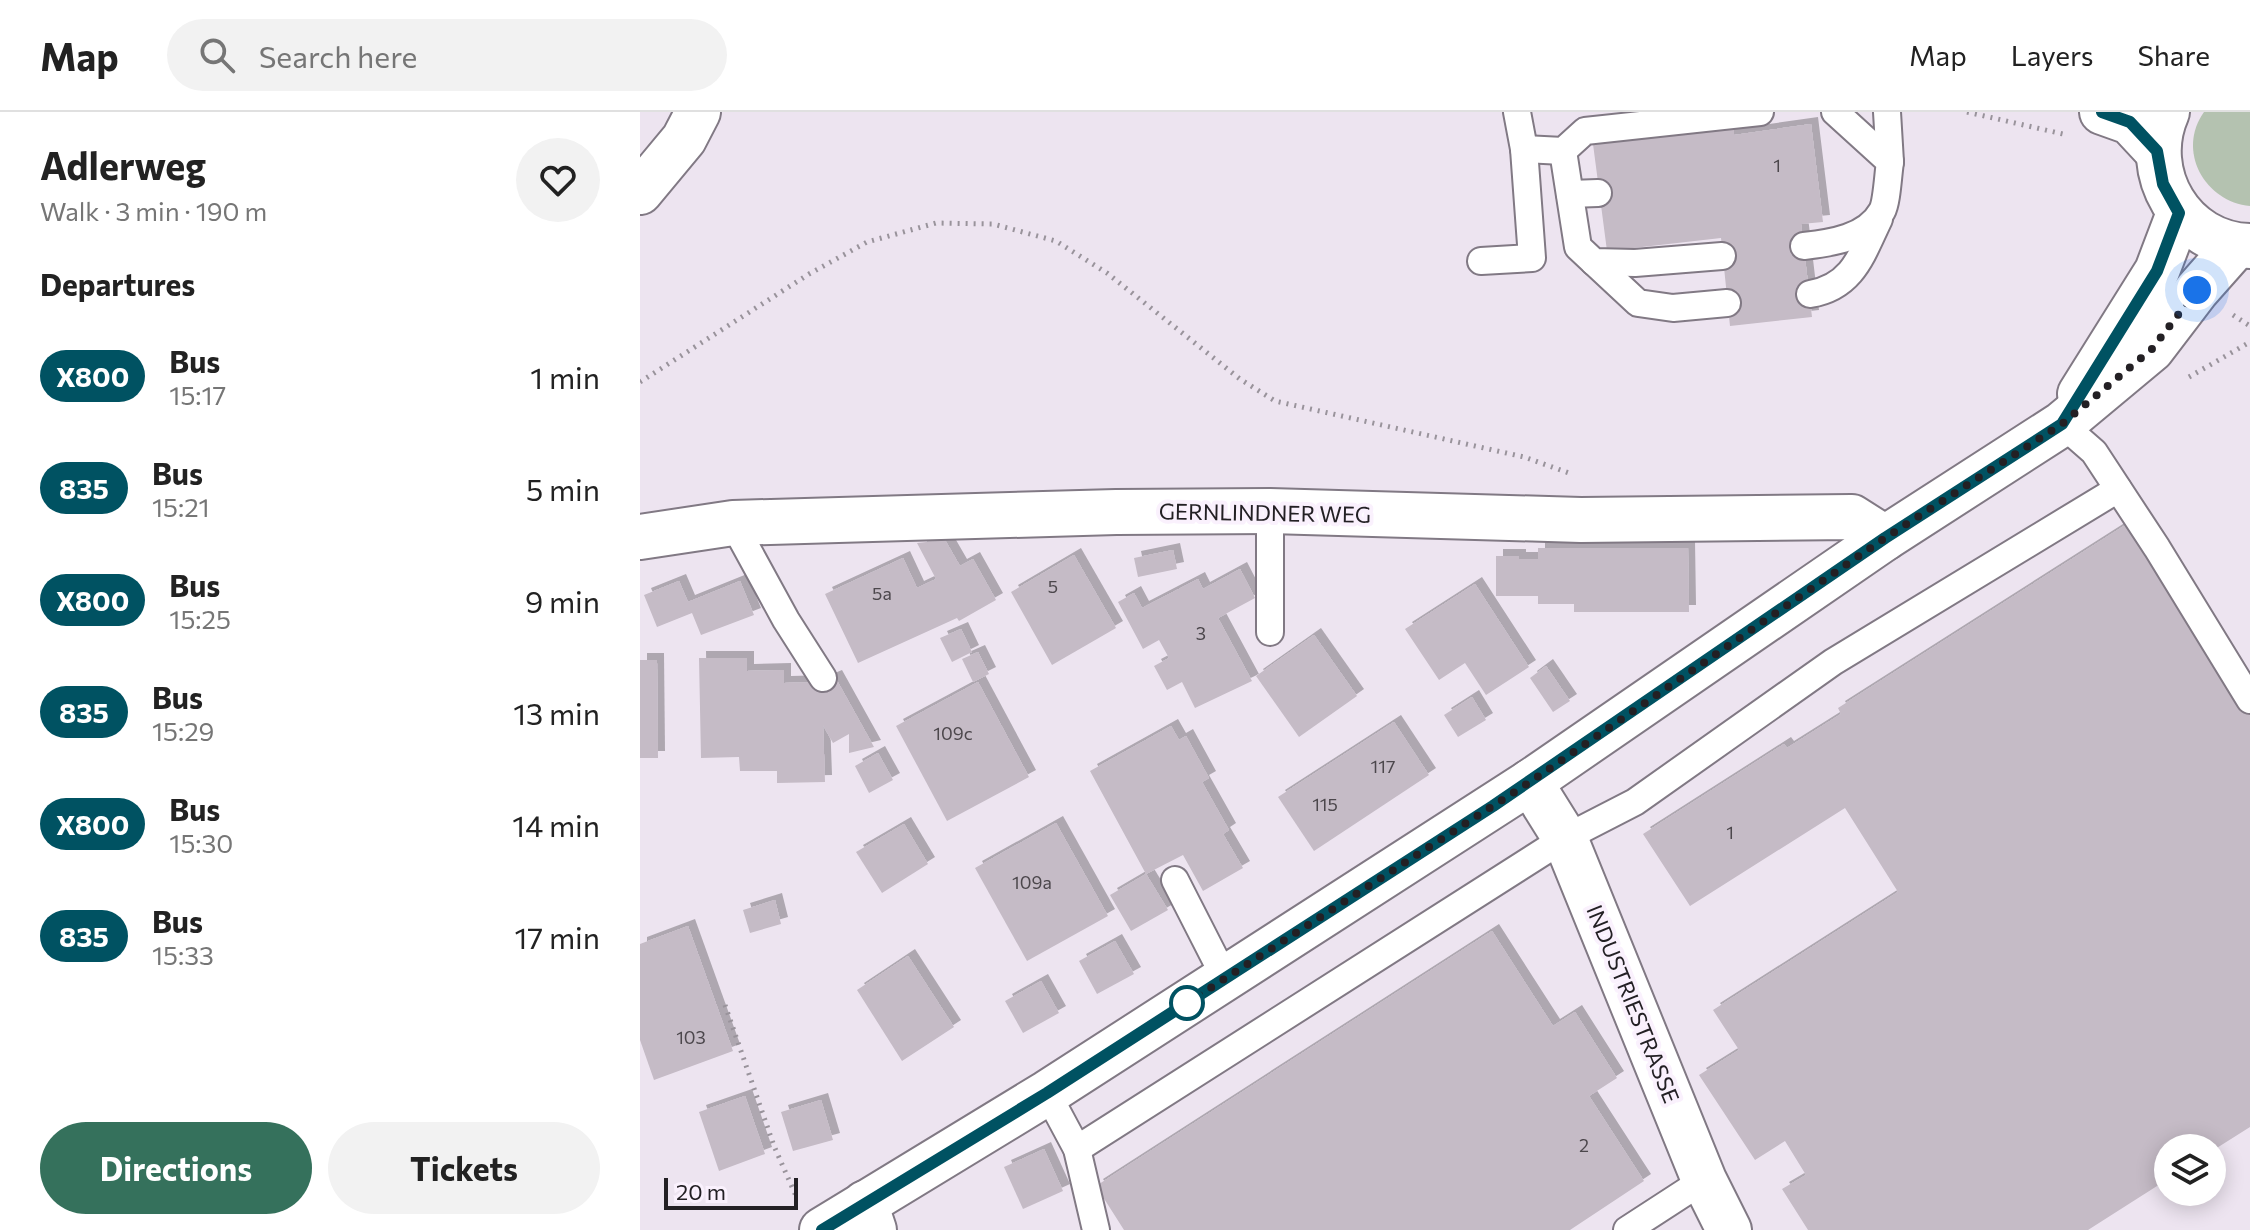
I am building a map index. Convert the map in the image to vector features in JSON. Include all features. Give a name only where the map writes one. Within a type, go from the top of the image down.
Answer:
[{"type":"street","points":[[640,192],[684,139],[698,112]]},
{"type":"street","points":[[2088,124],[2130,122],[2162,131],[2163,184],[2179,213],[2195,228],[2214,239],[2243,246]]},
{"type":"street","points":[[2062,424],[2157,271],[2179,213]]},
{"type":"street","points":[[810,1216],[870,1217],[1047,1093],[1530,782],[1885,538],[2062,424],[2152,349],[2197,290],[2243,246]]},
{"type":"street","name":"GERNLINDNER WEG","points":[[640,537],[733,523],[1116,512],[1270,511],[1581,520],[1852,517],[1885,538]]},
{"type":"street","name":"INDUSTRIESTRASSE","points":[[1530,782],[1565,838],[1704,1180],[1729,1230]]},
{"type":"lane","points":[[1481,261],[1532,258],[1524,149],[1517,112]]},
{"type":"lane","points":[[1524,149],[1563,151],[1585,131],[1760,112]]},
{"type":"lane","points":[[1835,112],[1890,162]]},
{"type":"lane","points":[[1810,294],[1824,292],[1840,284],[1852,271],[1882,211],[1890,162],[1887,112]]},
{"type":"lane","points":[[1563,151],[1570,194],[1592,251],[1638,303],[1673,308],[1727,303]]},
{"type":"lane","points":[[1570,194],[1598,193]]},
{"type":"lane","points":[[1804,246],[1836,242],[1864,229],[1882,211]]},
{"type":"lane","points":[[1592,251],[1635,263],[1722,256]]},
{"type":"lane","points":[[2062,424],[2094,452],[2250,700]]},
{"type":"lane","points":[[1077,1149],[1565,838],[1635,802],[1833,662],[2118,489]]},
{"type":"lane","points":[[1270,511],[1270,632]]},
{"type":"lane","points":[[733,523],[786,620],[823,678]]},
{"type":"lane","points":[[1175,880],[1225,978]]},
{"type":"lane","points":[[1047,1093],[1077,1149],[1096,1230]]},
{"type":"lane","points":[[1627,1230],[1704,1180]]},
{"type":"path","points":[[1967,112],[2088,124]]},
{"type":"path","points":[[640,382],[809,274],[867,242],[936,223],[993,224],[1056,241],[1107,273],[1240,379],[1275,401],[1524,457],[1559,468],[1578,479]]},
{"type":"path","points":[[725,1005],[774,1146],[810,1216]]},
{"type":"green space","points":[[2204,112],[2250,112],[2250,206],[2220,195],[2208,185],[2200,172],[2194,158],[2193,143],[2196,127]]},
{"type":"building","points":[[1811,124],[1823,222],[1801,224],[1812,317],[1730,326],[1721,238],[1607,251],[1593,144],[1734,127],[1734,135]]},
{"type":"building","points":[[2127,524],[2250,716],[2250,1127],[2226,1142],[2226,1134],[2154,1134],[2154,1188],[2088,1230],[1808,1230],[1782,1189],[1806,1175],[1785,1141],[1755,1160],[1699,1075],[1739,1050],[1713,1010],[1898,892],[1845,808],[1690,906],[1643,834],[1784,744],[1787,748],[1841,714],[1838,708]]},
{"type":"building","points":[[945,540],[960,566],[973,559],[996,600],[959,621],[957,618],[858,663],[825,594],[903,558],[917,588],[936,579],[917,543]]},
{"type":"building","points":[[1538,548],[1688,548],[1689,612],[1574,612],[1574,604],[1538,604],[1538,596],[1496,596],[1496,556],[1538,559]]},
{"type":"building","points":[[1173,550],[1177,569],[1138,577],[1134,558]]},
{"type":"building","points":[[1074,555],[1116,628],[1052,665],[1011,592]]},
{"type":"building","points":[[1240,569],[1255,598],[1218,618],[1252,681],[1195,708],[1182,682],[1167,690],[1154,666],[1169,658],[1159,640],[1143,649],[1118,602],[1134,593],[1142,608],[1198,579],[1203,589]]},
{"type":"building","points":[[679,581],[688,602],[740,581],[754,615],[701,635],[692,613],[657,627],[644,595]]},
{"type":"building","points":[[1475,584],[1529,667],[1486,695],[1465,663],[1439,680],[1405,629]]},
{"type":"building","points":[[961,629],[972,652],[952,662],[940,638]]},
{"type":"building","points":[[1314,635],[1357,696],[1299,737],[1256,676]]},
{"type":"building","points":[[978,652],[989,674],[973,682],[962,659]]},
{"type":"building","points":[[699,658],[747,658],[747,671],[784,670],[784,683],[823,682],[835,677],[874,747],[849,753],[849,734],[833,743],[823,725],[825,782],[777,783],[777,771],[740,771],[739,757],[701,758]]},
{"type":"building","points":[[640,660],[657,660],[658,758],[640,758]]},
{"type":"building","points":[[1546,666],[1570,701],[1553,712],[1530,678]]},
{"type":"building","points":[[978,682],[1029,777],[947,821],[896,726]]},
{"type":"building","points":[[1472,697],[1486,720],[1458,737],[1444,715]]},
{"type":"building","points":[[1394,722],[1429,775],[1314,851],[1278,797]]},
{"type":"building","points":[[1171,726],[1179,740],[1186,736],[1209,778],[1202,782],[1229,830],[1223,834],[1243,868],[1203,891],[1183,855],[1146,874],[1090,771]]},
{"type":"building","points":[[878,753],[893,780],[869,793],[855,766]]},
{"type":"building","points":[[1056,823],[1108,916],[1027,961],[975,868]]},
{"type":"building","points":[[904,824],[928,864],[882,893],[856,852]]},
{"type":"building","points":[[1146,874],[1168,910],[1131,931],[1110,895]]},
{"type":"building","points":[[775,900],[781,924],[750,933],[743,910]]},
{"type":"building","points":[[688,926],[733,1051],[654,1080],[640,1040],[640,944]]},
{"type":"building","points":[[1492,931],[1553,1026],[1575,1012],[1617,1078],[1589,1096],[1644,1181],[1570,1230],[1124,1230],[1096,1186]]},
{"type":"building","points":[[1115,941],[1134,974],[1097,994],[1079,961]]},
{"type":"building","points":[[908,956],[954,1027],[902,1061],[857,990]]},
{"type":"building","points":[[1041,981],[1059,1013],[1023,1033],[1005,1001]]},
{"type":"building","points":[[745,1096],[765,1154],[719,1171],[699,1112]]},
{"type":"building","points":[[821,1100],[833,1140],[793,1151],[781,1112]]},
{"type":"building","points":[[1044,1149],[1063,1191],[1023,1209],[1004,1167]]},
{"type":"bus line","name":"X800","points":[[822,1230],[1047,1093],[1530,782],[1885,538],[2062,424],[2157,271],[2179,213],[2163,184],[2157,151],[2130,122],[2102,112]]},
{"type":"route","points":[[1187,1003],[1530,782],[1885,538],[2062,424],[2152,349],[2197,290]]}]
